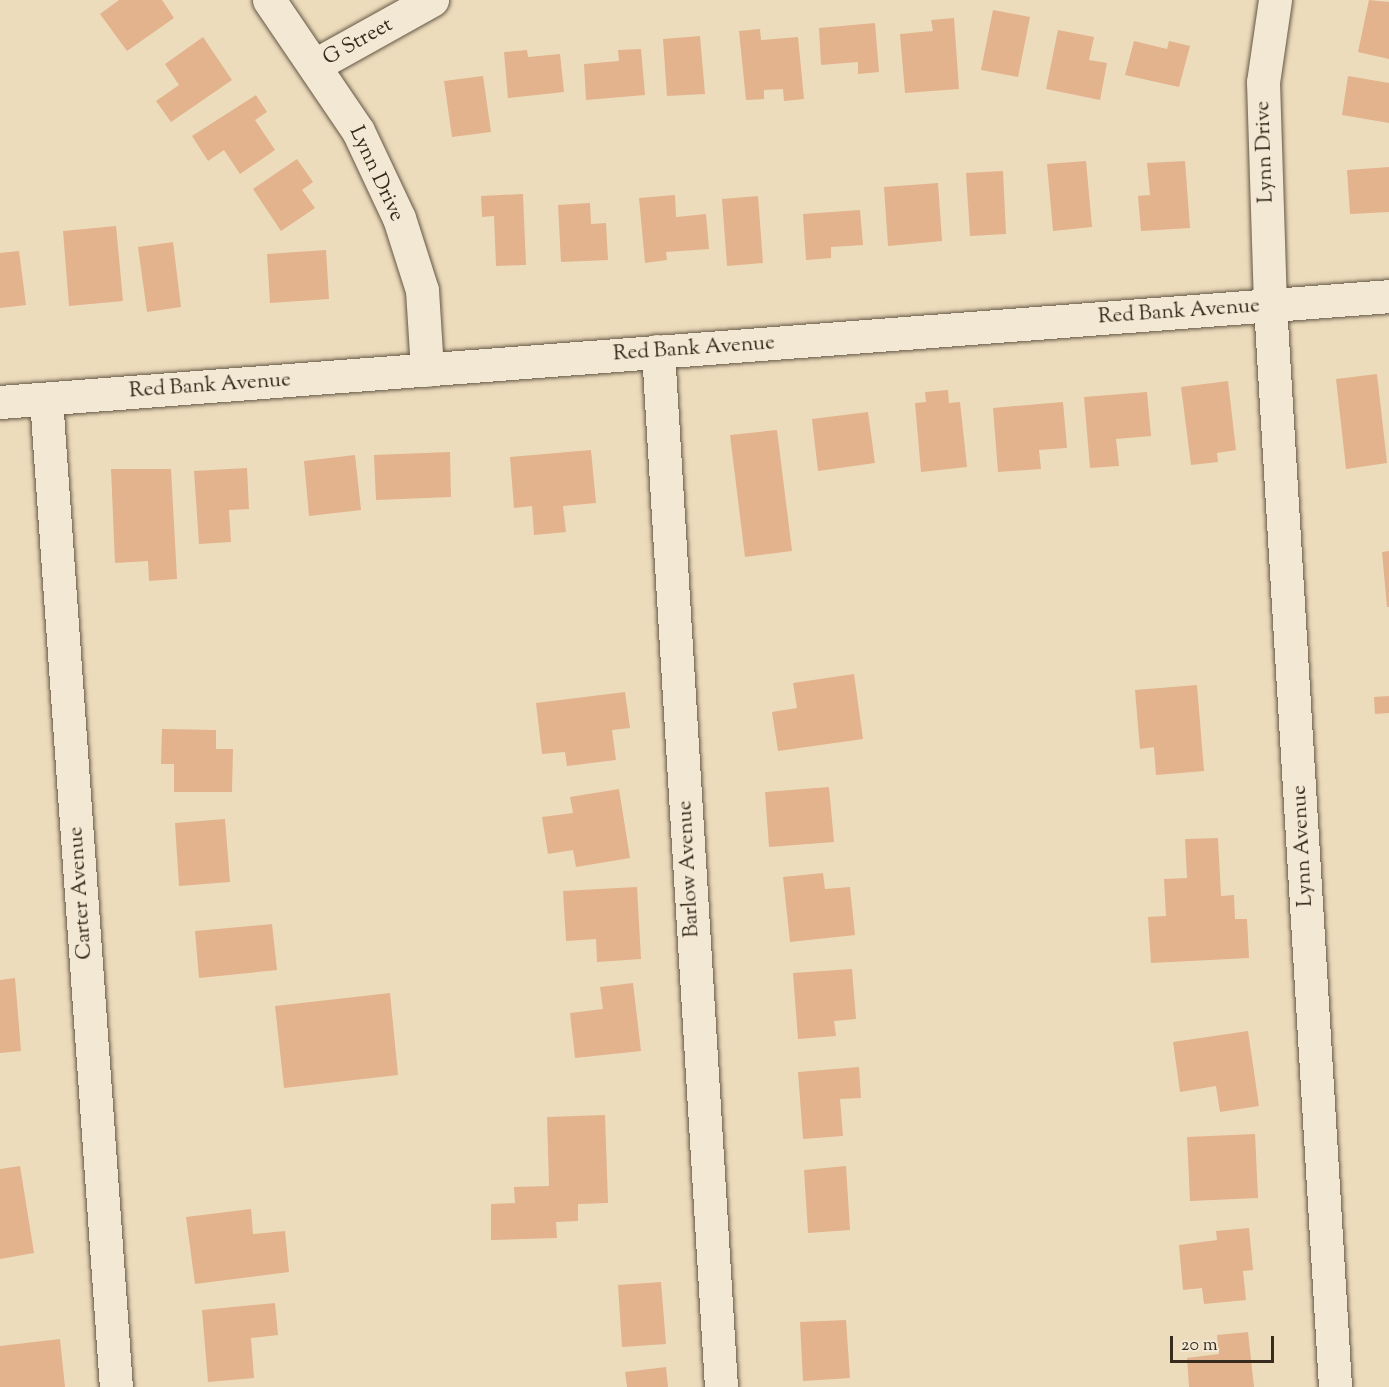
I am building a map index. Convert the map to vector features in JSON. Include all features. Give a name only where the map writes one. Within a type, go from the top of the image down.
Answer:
[{"type":"street","name":"Lynn Drive","points":[[269,0],[358,131],[399,218],[422,290],[427,370]]},
{"type":"street","name":"G Street","points":[[315,65],[432,0]]},
{"type":"street","name":"Lynn Drive","points":[[1270,305],[1263,82],[1275,0]]},
{"type":"street","name":"Red Bank Avenue","points":[[0,402],[1389,296]]},
{"type":"street","name":"Lynn Avenue","points":[[1270,305],[1335,1387]]},
{"type":"street","name":"Barlow Avenue","points":[[658,351],[720,1387]]},
{"type":"street","name":"Carter Avenue","points":[[46,399],[116,1387]]},
{"type":"building","points":[[119,0],[162,0],[174,18],[127,51],[100,14]]},
{"type":"building","points":[[1369,0],[1389,2],[1389,59],[1358,52]]},
{"type":"building","points":[[993,10],[1030,17],[1018,77],[981,70]]},
{"type":"building","points":[[954,18],[959,89],[905,93],[900,34],[933,31],[931,20]]},
{"type":"building","points":[[875,23],[879,72],[858,74],[858,62],[821,65],[819,28]]},
{"type":"building","points":[[760,29],[761,40],[798,37],[804,99],[784,101],[783,89],[764,90],[764,99],[746,100],[739,31]]},
{"type":"building","points":[[1058,30],[1094,37],[1089,60],[1107,63],[1100,100],[1046,89]]},
{"type":"building","points":[[700,36],[705,94],[667,96],[663,39]]},
{"type":"building","points":[[203,37],[232,80],[171,122],[156,101],[179,85],[165,64]]},
{"type":"building","points":[[1134,41],[1167,49],[1169,41],[1190,46],[1179,87],[1125,75]]},
{"type":"building","points":[[641,49],[645,95],[586,100],[584,64],[619,61],[618,50]]},
{"type":"building","points":[[527,50],[528,57],[560,54],[564,92],[508,98],[504,52]]},
{"type":"building","points":[[483,76],[491,132],[452,137],[444,81]]},
{"type":"building","points":[[1348,76],[1389,83],[1389,123],[1342,115]]},
{"type":"building","points":[[256,95],[267,112],[255,120],[275,150],[240,174],[224,150],[208,161],[192,136]]},
{"type":"building","points":[[297,159],[313,182],[302,190],[315,208],[281,231],[253,189]]},
{"type":"building","points":[[1086,161],[1092,227],[1053,231],[1047,164]]},
{"type":"building","points":[[1185,161],[1190,228],[1141,231],[1138,196],[1150,195],[1147,163]]},
{"type":"building","points":[[1389,167],[1389,212],[1350,214],[1347,170]]},
{"type":"building","points":[[1003,171],[1006,234],[970,236],[966,173]]},
{"type":"building","points":[[938,183],[942,241],[888,246],[884,187]]},
{"type":"building","points":[[523,194],[526,265],[496,266],[494,216],[482,217],[481,196]]},
{"type":"building","points":[[675,195],[676,217],[706,214],[709,249],[666,252],[667,260],[645,263],[639,198]]},
{"type":"building","points":[[758,196],[763,263],[727,266],[722,199]]},
{"type":"building","points":[[590,203],[591,224],[606,223],[608,260],[561,262],[558,205]]},
{"type":"building","points":[[860,210],[863,245],[831,247],[831,258],[806,260],[803,214]]},
{"type":"building","points":[[116,226],[123,301],[69,306],[63,231]]},
{"type":"building","points":[[173,242],[181,307],[147,312],[138,247]]},
{"type":"building","points":[[326,250],[329,299],[270,303],[267,254]]},
{"type":"building","points":[[19,251],[26,305],[0,308],[0,253]]},
{"type":"building","points":[[1377,374],[1387,463],[1346,469],[1336,379]]},
{"type":"building","points":[[1228,381],[1236,450],[1217,453],[1218,462],[1191,465],[1181,387]]},
{"type":"building","points":[[948,390],[949,403],[960,402],[967,467],[921,472],[915,403],[926,402],[925,392]]},
{"type":"building","points":[[1147,392],[1151,436],[1116,439],[1119,466],[1090,468],[1084,397]]},
{"type":"building","points":[[1063,402],[1067,448],[1039,450],[1041,469],[998,472],[993,408]]},
{"type":"building","points":[[868,412],[875,463],[818,471],[812,419]]},
{"type":"building","points":[[777,430],[792,551],[745,557],[730,435]]},
{"type":"building","points":[[591,450],[596,503],[563,506],[566,532],[534,535],[532,506],[514,508],[510,457]]},
{"type":"building","points":[[450,452],[451,497],[376,500],[374,455]]},
{"type":"building","points":[[355,455],[361,510],[309,516],[304,461]]},
{"type":"building","points":[[247,468],[249,509],[229,510],[231,542],[199,544],[194,471]]},
{"type":"building","points":[[111,469],[171,469],[177,579],[149,581],[148,561],[115,563]]},
{"type":"building","points":[[1389,551],[1389,607],[1387,607],[1382,552]]},
{"type":"building","points":[[854,674],[863,739],[778,751],[772,712],[797,708],[793,683]]},
{"type":"building","points":[[1197,685],[1204,771],[1156,775],[1154,747],[1140,749],[1135,690]]},
{"type":"building","points":[[625,692],[630,728],[612,730],[616,760],[567,766],[565,752],[542,754],[536,703]]},
{"type":"building","points":[[1389,696],[1389,713],[1375,714],[1374,697]]},
{"type":"building","points":[[162,729],[216,730],[216,749],[233,749],[232,792],[174,792],[174,764],[161,764]]},
{"type":"building","points":[[829,787],[834,842],[769,847],[765,792]]},
{"type":"building","points":[[619,789],[630,858],[576,867],[573,850],[548,854],[542,817],[573,813],[570,797]]},
{"type":"building","points":[[225,819],[230,882],[179,886],[175,823]]},
{"type":"building","points":[[1218,838],[1221,896],[1234,895],[1235,919],[1247,919],[1249,958],[1151,963],[1148,917],[1166,916],[1164,879],[1187,878],[1185,839]]},
{"type":"building","points":[[823,873],[825,889],[850,887],[855,935],[790,942],[783,877]]},
{"type":"building","points":[[637,887],[641,959],[597,962],[596,939],[566,941],[563,891]]},
{"type":"building","points":[[272,924],[277,970],[199,978],[195,931]]},
{"type":"building","points":[[852,969],[856,1019],[834,1021],[836,1036],[798,1039],[793,973]]},
{"type":"building","points":[[15,978],[21,1051],[0,1053],[0,980]]},
{"type":"building","points":[[633,983],[641,1051],[575,1058],[570,1013],[603,1009],[600,987]]},
{"type":"building","points":[[390,993],[398,1075],[284,1088],[275,1006]]},
{"type":"building","points":[[1248,1031],[1259,1106],[1220,1112],[1216,1086],[1180,1092],[1173,1042]]},
{"type":"building","points":[[859,1067],[861,1098],[840,1099],[843,1136],[803,1139],[798,1072]]},
{"type":"building","points":[[605,1115],[608,1203],[578,1204],[578,1221],[556,1222],[557,1238],[491,1240],[491,1204],[515,1203],[514,1187],[549,1186],[547,1117]]},
{"type":"building","points":[[1255,1134],[1258,1198],[1190,1201],[1187,1137]]},
{"type":"building","points":[[20,1166],[34,1253],[0,1259],[0,1169]]},
{"type":"building","points":[[846,1166],[850,1230],[808,1233],[804,1170]]},
{"type":"building","points":[[251,1209],[253,1234],[285,1231],[289,1272],[195,1284],[186,1217]]},
{"type":"building","points":[[1249,1228],[1253,1270],[1243,1271],[1246,1300],[1204,1304],[1202,1288],[1183,1290],[1179,1245],[1217,1240],[1216,1231]]},
{"type":"building","points":[[661,1282],[666,1344],[622,1347],[618,1285]]},
{"type":"building","points":[[275,1303],[278,1335],[251,1338],[254,1378],[208,1382],[202,1310]]},
{"type":"building","points":[[846,1320],[850,1378],[803,1381],[800,1322]]},
{"type":"building","points":[[1248,1332],[1254,1387],[1189,1387],[1187,1358],[1219,1354],[1217,1335]]},
{"type":"building","points":[[60,1339],[65,1387],[0,1387],[0,1346]]},
{"type":"building","points":[[666,1367],[668,1387],[627,1387],[625,1372]]}]
